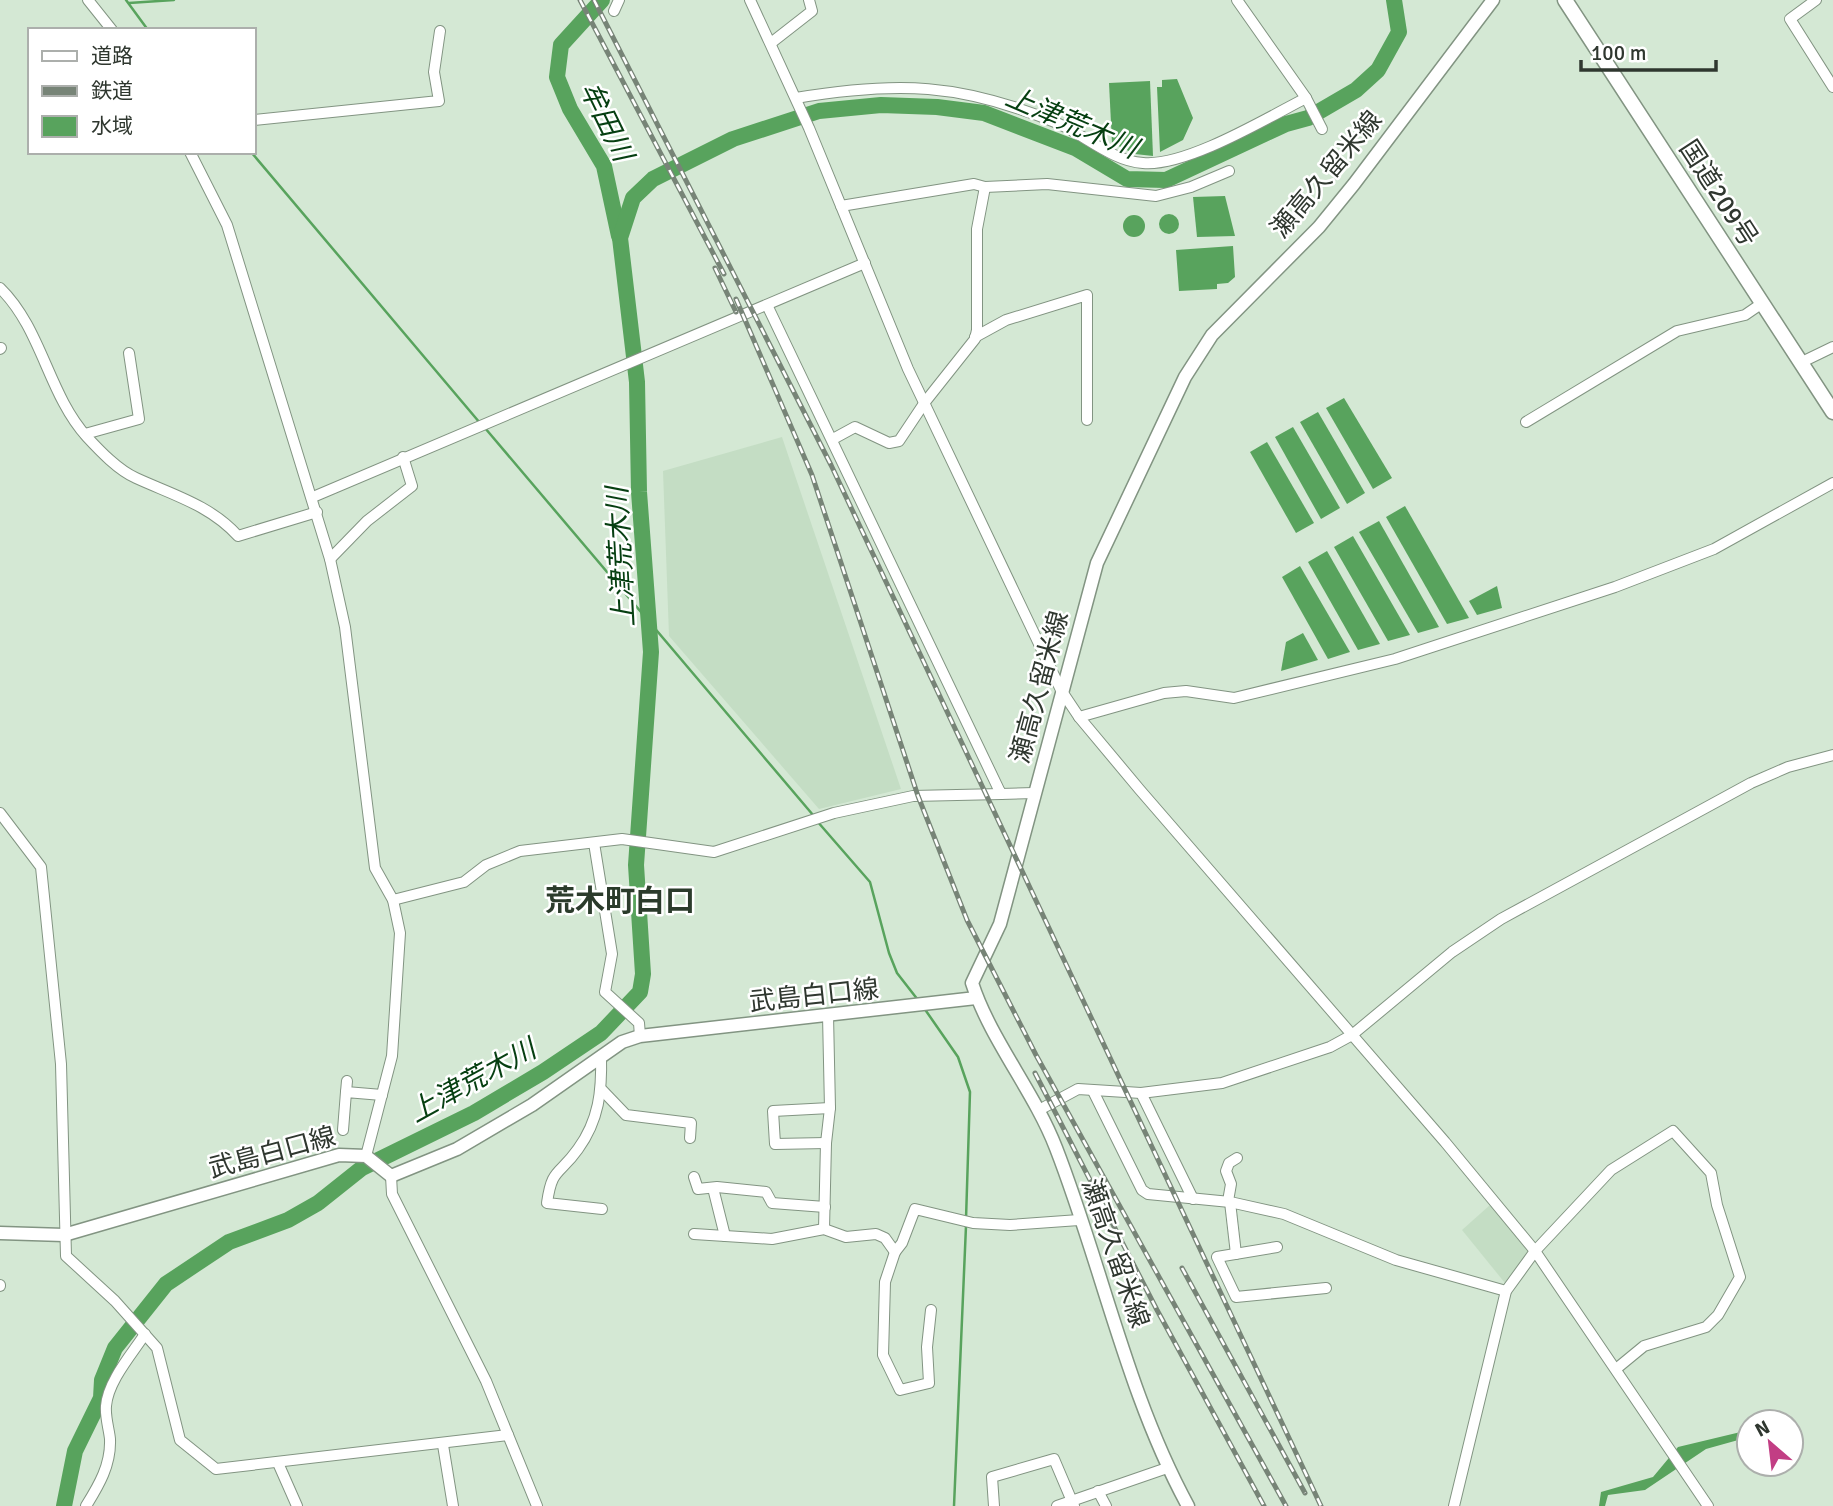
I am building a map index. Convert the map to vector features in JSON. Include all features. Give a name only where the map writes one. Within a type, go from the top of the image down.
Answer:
[{"type":"highway","name":"国道209号","points":[[1564,0],[1833,412]]},
{"type":"main road","name":"瀬高久留米線","points":[[1188,1506],[1167,1468],[1062,1165],[1039,1110],[976,998],[972,983],[995,939],[1097,563],[1185,377],[1212,335],[1319,227],[1493,0]]},
{"type":"main road","name":"武島白口線","points":[[0,1233],[64,1235],[339,1155],[366,1156],[388,1174],[457,1149],[532,1105],[639,1030],[828,1015],[976,998]]},
{"type":"street","points":[[88,0],[110,28]]},
{"type":"street","points":[[614,11],[619,0]]},
{"type":"street","points":[[750,0],[809,128],[924,404],[1061,690],[1079,718],[1535,1251],[1707,1506]]},
{"type":"street","points":[[771,43],[812,11],[809,0]]},
{"type":"street","points":[[1237,0],[1306,99],[1322,129]]},
{"type":"street","points":[[1816,0],[1790,19],[1833,87]]},
{"type":"street","points":[[256,120],[439,101],[434,72],[440,31]]},
{"type":"street","points":[[796,98],[859,88],[910,86],[1002,100],[1142,163],[1165,162],[1218,142],[1306,99]]},
{"type":"street","points":[[191,154],[227,225],[330,559],[345,627],[375,868],[393,900],[400,933],[391,1056],[366,1156]]},
{"type":"street","points":[[841,205],[974,184],[985,187],[1047,184],[1156,196],[1191,187],[1229,171]]},
{"type":"street","points":[[975,337],[977,229],[985,187]]},
{"type":"street","points":[[313,497],[865,263]]},
{"type":"street","points":[[0,288],[18,309],[32,332],[53,381],[85,435],[133,477],[222,518],[238,536],[317,512]]},
{"type":"street","points":[[833,439],[855,427],[895,444],[975,337],[1006,320],[1087,295],[1087,420]]},
{"type":"street","points":[[1526,422],[1677,331],[1745,314],[1761,304]]},
{"type":"street","points":[[767,305],[1001,794]]},
{"type":"street","points":[[1802,362],[1833,347]]},
{"type":"street","points":[[85,435],[139,419],[129,353]]},
{"type":"street","points":[[330,559],[367,521],[412,486],[403,457]]},
{"type":"street","points":[[1079,718],[1164,693],[1186,691],[1234,698],[1395,659],[1615,587],[1714,550],[1833,483]]},
{"type":"street","points":[[1039,1110],[1078,1089],[1141,1093],[1232,1080],[1311,1056],[1352,1035],[1452,952],[1501,919],[1751,783],[1788,767],[1833,755]]},
{"type":"street","points":[[393,900],[464,882],[486,865],[520,851],[622,839],[714,852],[834,813],[913,796],[1034,793]]},
{"type":"street","points":[[0,813],[40,867],[61,1063],[66,1256],[157,1348],[180,1440],[216,1469],[355,1451],[443,1445],[508,1435]]},
{"type":"street","points":[[594,843],[612,954],[607,995],[639,1030]]},
{"type":"street","points":[[824,1229],[825,1143],[830,1108],[828,1015]]},
{"type":"street","points":[[601,1056],[602,1090],[589,1132],[577,1151],[550,1178],[547,1203],[603,1209]]},
{"type":"street","points":[[343,1130],[346,1086],[382,1095]]},
{"type":"street","points":[[602,1090],[626,1115],[691,1123],[690,1138]]},
{"type":"street","points":[[1093,1091],[1142,1190],[1148,1194],[1229,1202],[1307,1221],[1354,1244],[1428,1271],[1506,1291]]},
{"type":"street","points":[[1141,1093],[1194,1199]]},
{"type":"street","points":[[825,1143],[775,1143],[773,1111],[830,1108]]},
{"type":"street","points":[[1454,1506],[1506,1291],[1535,1251],[1611,1170],[1673,1131],[1712,1173],[1717,1205],[1740,1277],[1718,1315],[1706,1327],[1644,1346],[1616,1369]]},
{"type":"street","points":[[1236,1254],[1229,1202],[1231,1184],[1226,1171],[1229,1163],[1237,1158]]},
{"type":"street","points":[[388,1174],[393,1194],[486,1381],[537,1506]]},
{"type":"street","points":[[694,1177],[698,1189],[766,1192],[772,1203],[825,1207]]},
{"type":"street","points":[[713,1188],[725,1236]]},
{"type":"street","points":[[931,1310],[929,1383],[900,1390],[883,1355],[885,1282],[895,1252],[902,1243],[915,1209],[985,1224],[1079,1220]]},
{"type":"street","points":[[694,1234],[772,1238],[824,1229],[846,1237],[876,1234],[885,1238],[895,1252]]},
{"type":"street","points":[[1277,1247],[1217,1257],[1236,1297],[1326,1288]]},
{"type":"street","points":[[86,1506],[107,1467],[110,1442],[106,1407],[109,1396],[143,1331]]},
{"type":"street","points":[[443,1445],[453,1506]]},
{"type":"street","points":[[994,1506],[992,1477],[1054,1459],[1073,1504]]},
{"type":"street","points":[[278,1463],[297,1506]]},
{"type":"street","points":[[1057,1506],[1073,1504],[1098,1492],[1167,1468]]},
{"type":"street","points":[[1098,1492],[1106,1506]]},
{"type":"shaded area","points":[[782,437],[901,789],[819,809],[669,636],[663,471]]},
{"type":"shaded area","points":[[1490,1205],[1528,1247],[1528,1253],[1505,1283],[1462,1230]]},
{"type":"water","points":[[1177,79],[1193,118],[1183,140],[1160,152],[1157,87],[1162,87],[1162,80]]},
{"type":"water","points":[[1150,81],[1153,156],[1135,154],[1112,143],[1109,83]]},
{"type":"water","points":[[1225,196],[1235,236],[1197,237],[1193,197]]},
{"type":"water","points":[[1169,214],[1176,217],[1179,224],[1176,231],[1169,234],[1162,231],[1159,224],[1162,217]]},
{"type":"water","points":[[1134,215],[1142,218],[1145,226],[1142,234],[1134,237],[1126,234],[1123,226],[1126,218]]},
{"type":"water","points":[[1233,246],[1235,277],[1228,283],[1217,284],[1217,289],[1179,291],[1176,250]]},
{"type":"water","points":[[1344,398],[1392,478],[1373,489],[1326,408]]},
{"type":"water","points":[[1318,412],[1365,493],[1347,504],[1300,422]]},
{"type":"water","points":[[1293,427],[1340,508],[1321,519],[1275,437]]},
{"type":"water","points":[[1267,442],[1314,523],[1296,533],[1250,452]]},
{"type":"water","points":[[1405,506],[1469,618],[1447,624],[1386,517]]},
{"type":"water","points":[[1379,521],[1439,627],[1418,633],[1359,532]]},
{"type":"water","points":[[1353,536],[1410,635],[1388,641],[1334,547]]},
{"type":"water","points":[[1327,551],[1380,644],[1358,650],[1308,562]]},
{"type":"water","points":[[1300,566],[1350,652],[1328,659],[1282,577]]},
{"type":"water","points":[[1497,586],[1502,608],[1477,615],[1469,601]]},
{"type":"water","points":[[1303,633],[1318,660],[1281,671],[1286,642]]},
{"type":"water","points":[[1735,1433],[1735,1441],[1706,1449],[1645,1490],[1608,1495],[1605,1506],[1599,1506],[1601,1492],[1653,1477],[1678,1447]]},
{"type":"waterway","points":[[126,0],[147,28]]},
{"type":"waterway","points":[[129,3],[174,0]]},
{"type":"waterway","name":"牟田川","points":[[602,0],[561,45],[557,77],[570,109],[604,166],[619,236]]},
{"type":"waterway","name":"上津荒木川","points":[[64,1506],[75,1451],[101,1398],[102,1380],[115,1348],[166,1284],[229,1242],[288,1220],[318,1203],[362,1168],[474,1113],[543,1072],[601,1033],[640,992],[643,974],[636,865],[651,652],[639,492],[637,382],[620,238],[633,198],[653,179],[733,139],[819,111],[881,105],[937,107],[984,113],[1075,148],[1127,179],[1166,180],[1286,124],[1308,118],[1356,90],[1378,70],[1399,32],[1394,0]]},
{"type":"waterway","points":[[253,154],[480,423]]},
{"type":"waterway","name":"上津荒木川","points":[[485,428],[813,815]]},
{"type":"waterway","points":[[817,821],[870,882],[897,973],[918,1000]]},
{"type":"waterway","points":[[924,1008],[958,1057],[970,1092],[966,1219]]},
{"type":"waterway","points":[[954,1506],[966,1226]]},
{"type":"railway","points":[[580,0],[724,274]]},
{"type":"railway","points":[[594,0],[831,465],[1321,1506]]},
{"type":"railway","points":[[715,268],[736,312]]},
{"type":"railway","points":[[736,299],[812,475],[918,796],[967,920],[1036,1055],[1286,1506]]},
{"type":"railway","points":[[1035,1073],[1157,1310],[1264,1506]]},
{"type":"railway","points":[[1182,1268],[1305,1493]]},
{"type":"district","name":"荒木町白口","points":[[620,901]]}]
